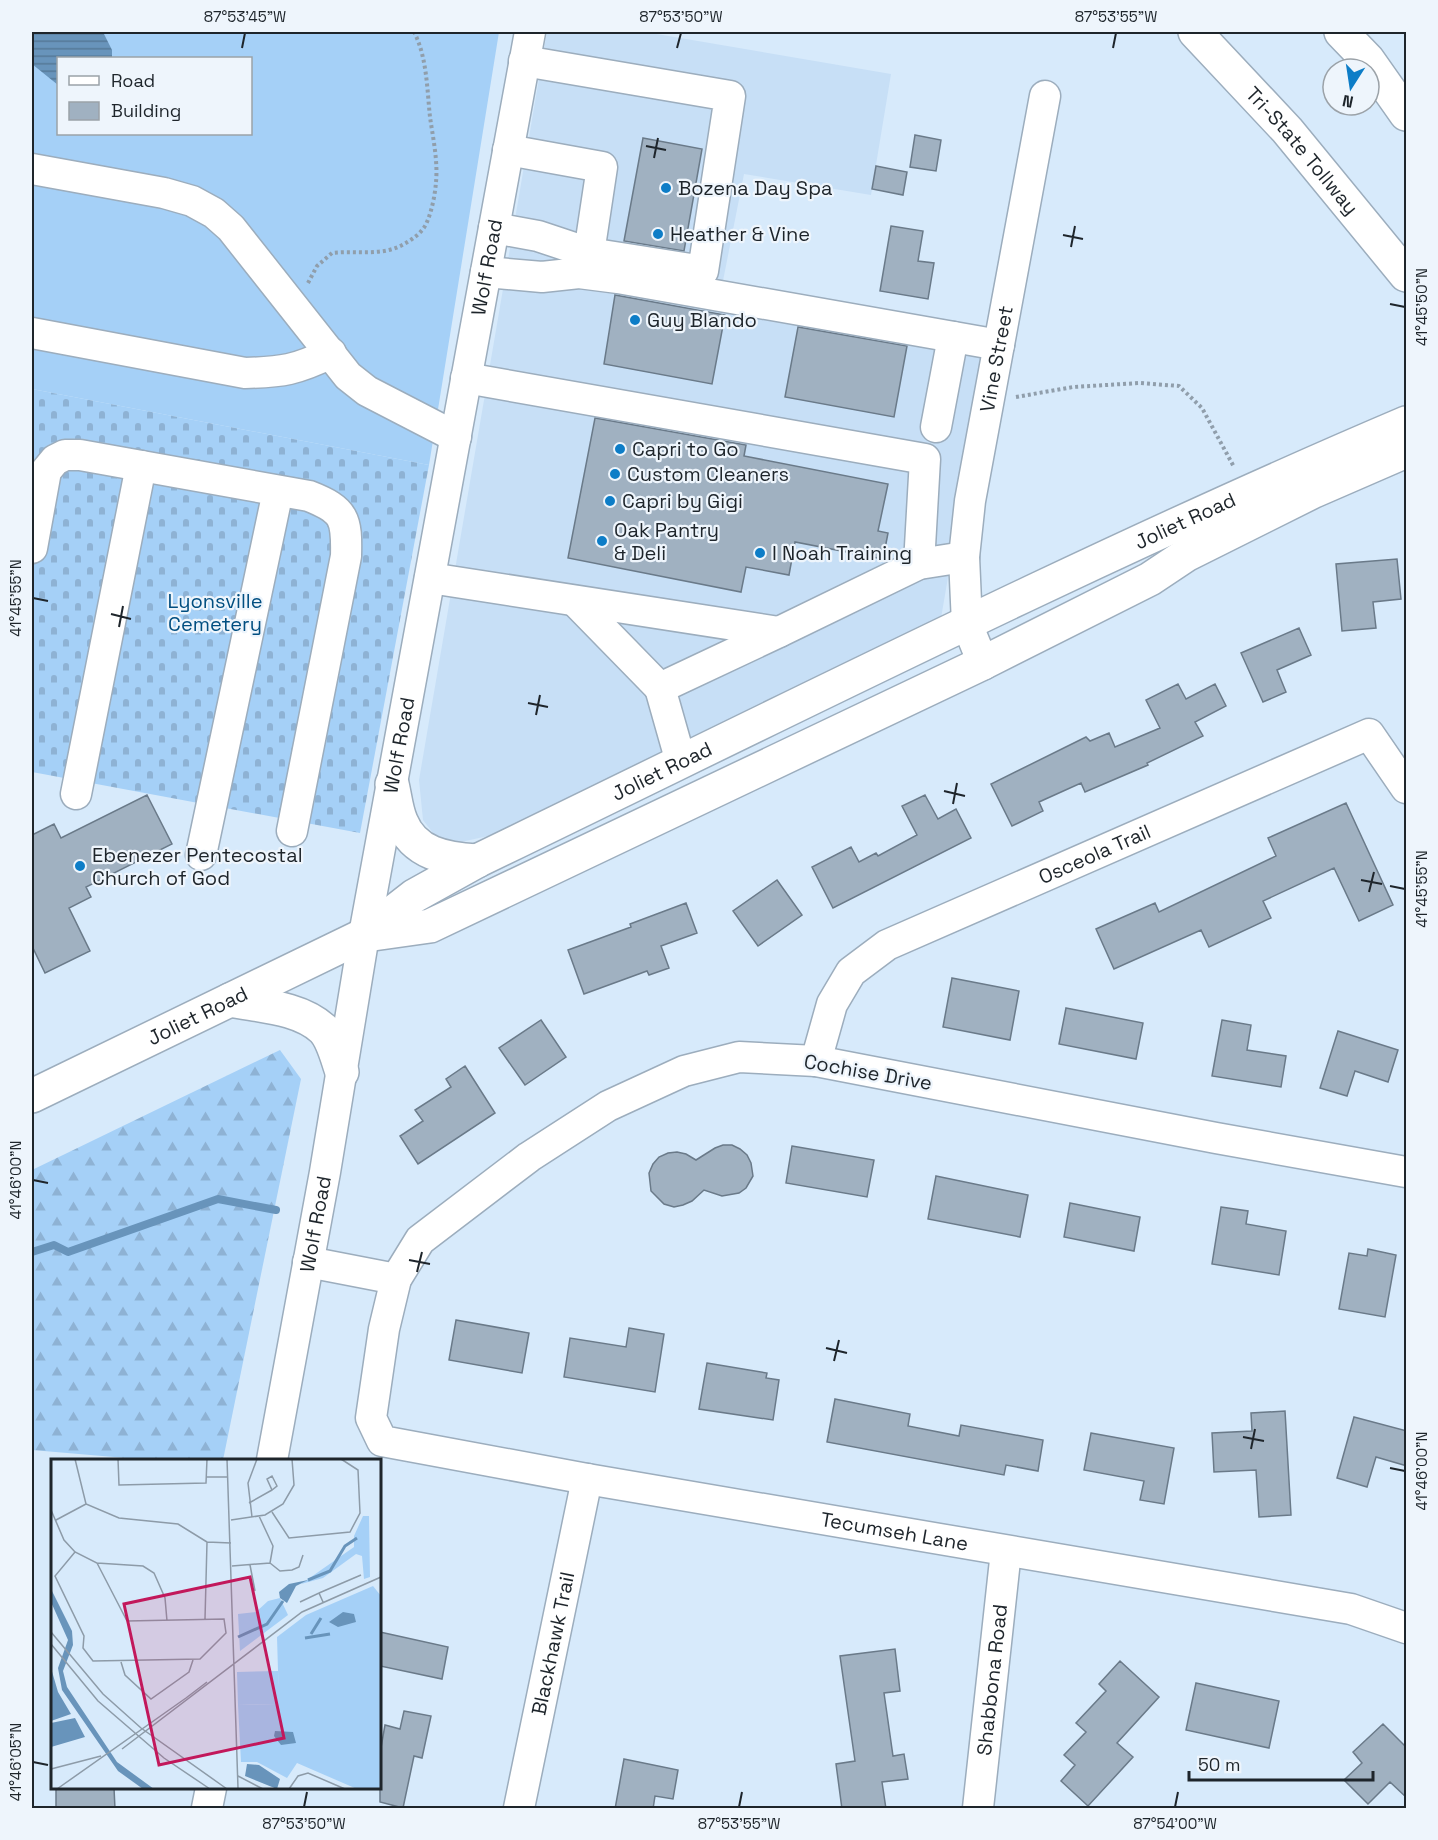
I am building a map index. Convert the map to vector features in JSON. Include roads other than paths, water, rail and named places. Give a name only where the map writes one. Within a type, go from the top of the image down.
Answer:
[{"type":"main road","name":"Tri-State Tollway","points":[[1195,32],[1287,130],[1407,275]]},
{"type":"main road","points":[[1341,32],[1368,60],[1407,114]]},
{"type":"main road","name":"Joliet Road","points":[[32,1096],[364,935],[414,896],[477,861],[1248,491],[1407,423]]},
{"type":"main road","name":"Joliet Road","points":[[364,935],[430,926],[983,663],[1150,579],[1197,550],[1314,491],[1407,451]]},
{"type":"main road","points":[[1150,579],[1154,585],[1319,503],[1407,465]]},
{"type":"main road","points":[[392,784],[401,823],[416,843],[438,856],[477,861]]},
{"type":"main road","points":[[230,1000],[281,1010],[306,1018],[324,1030],[334,1048],[342,1072]]},
{"type":"street","name":"Wolf Road","points":[[272,1459],[309,1262],[364,935],[530,32]]},
{"type":"street","points":[[494,228],[538,236],[589,253],[703,271],[730,96],[524,61]]},
{"type":"street","name":"Vine Street","points":[[967,624],[964,557],[970,501],[1046,96]]},
{"type":"street","points":[[508,150],[602,167],[589,253]]},
{"type":"street","points":[[32,169],[164,193],[192,201],[214,213],[231,228],[348,376],[367,391],[456,437]]},
{"type":"street","points":[[486,272],[542,277],[579,273],[618,278],[999,345]]},
{"type":"street","points":[[32,333],[245,373],[276,372],[302,367],[331,353]]},
{"type":"street","points":[[936,427],[954,337]]},
{"type":"street","points":[[466,378],[925,459],[919,564]]},
{"type":"street","points":[[32,548],[46,471],[55,460],[65,455],[80,455],[309,496],[328,504],[339,514],[345,523],[346,556],[292,831]]},
{"type":"street","points":[[76,794],[141,466]]},
{"type":"street","points":[[201,855],[278,491]]},
{"type":"street","points":[[660,687],[919,564],[964,557]]},
{"type":"street","points":[[430,578],[779,632]]},
{"type":"street","points":[[575,601],[660,687],[681,762]]},
{"type":"street","points":[[967,624],[983,663]]},
{"type":"street","name":"Osceola Trail","points":[[816,1061],[832,1004],[851,972],[887,945],[1369,734],[1407,788]]},
{"type":"street","name":"Cochise Drive","points":[[382,1441],[371,1418],[384,1329],[396,1279],[420,1240],[529,1157],[608,1106],[684,1071],[739,1057],[816,1061],[1216,1138],[1407,1172]]},
{"type":"street","points":[[309,1262],[396,1279]]},
{"type":"street","name":"Tecumseh Lane","points":[[382,1441],[587,1479],[1351,1609],[1407,1628]]},
{"type":"street","name":"Blackhawk Trail","points":[[519,1809],[587,1479]]},
{"type":"street","name":"Shabbona Road","points":[[978,1809],[1006,1551]]},
{"type":"street","points":[[207,1809],[211,1789]]},
{"type":"waterway","points":[[32,1252],[54,1245],[68,1252],[218,1199],[276,1210]]},
{"type":"place","name":"Bozena Day Spa","points":[[666,188]]},
{"type":"place","name":"Heather & Vine","points":[[658,234]]},
{"type":"place","name":"Guy Blando","points":[[635,320]]},
{"type":"place","name":"Capri to Go","points":[[620,449]]},
{"type":"place","name":"Custom Cleaners","points":[[615,474]]},
{"type":"place","name":"Capri by Gigi","points":[[610,501]]},
{"type":"place","name":"Oak Pantry & Deli","points":[[602,541]]},
{"type":"place","name":"I Noah Training","points":[[760,553]]},
{"type":"place","name":"Ebenezer Pentecostal Church of God","points":[[80,866]]},
{"type":"park label","name":"Lyonsville Cemetery","points":[[215,612]]}]
